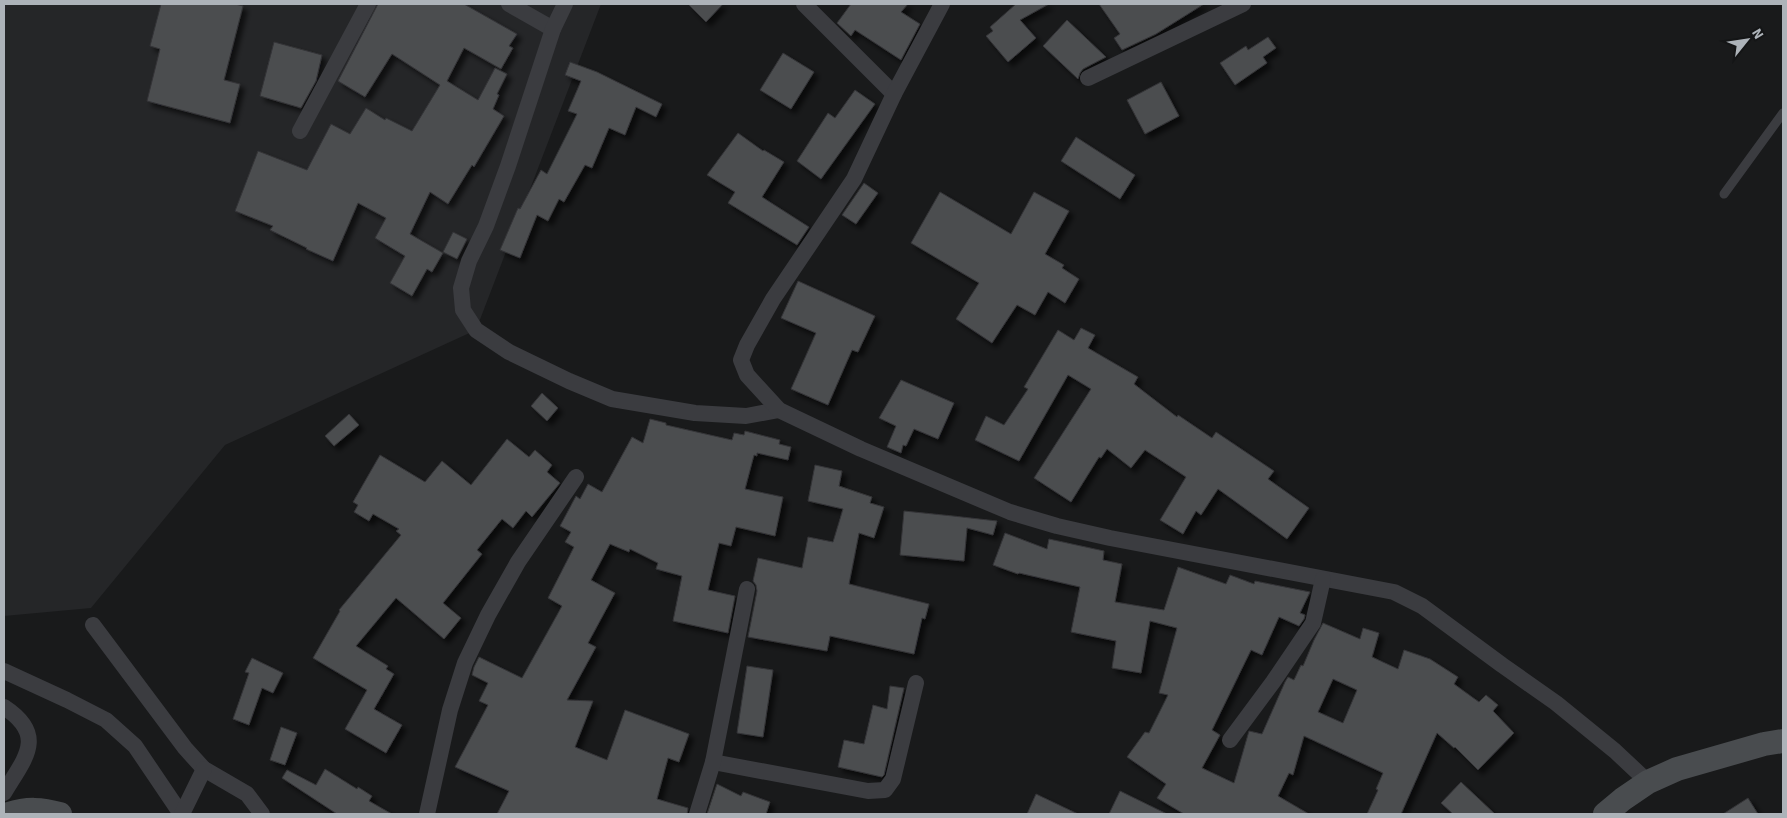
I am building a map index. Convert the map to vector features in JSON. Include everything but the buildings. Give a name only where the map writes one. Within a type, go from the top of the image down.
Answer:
[{"type":"main road","points":[[1604,814],[1623,798],[1648,782],[1677,769],[1764,744],[1783,741]]},
{"type":"main road","points":[[9,814],[22,810],[44,809],[60,814]]},
{"type":"street","points":[[300,131],[368,4]]},
{"type":"street","points":[[509,4],[553,29]]},
{"type":"street","points":[[565,4],[553,29],[486,226],[469,260],[462,288],[464,310],[476,330],[509,352],[612,399],[695,413],[746,416],[779,410]]},
{"type":"street","points":[[804,4],[894,94]]},
{"type":"street","points":[[942,4],[894,94],[854,179],[773,298],[747,345],[741,360],[747,375],[779,410],[862,449],[1010,512],[1110,538],[1394,592],[1422,606],[1556,703],[1615,751],[1648,782]]},
{"type":"street","points":[[1088,78],[1243,4]]},
{"type":"street","points":[[427,814],[450,710],[465,662],[518,562],[576,477]]},
{"type":"street","points":[[1230,740],[1273,682],[1313,623],[1323,579]]},
{"type":"street","points":[[698,814],[713,762],[748,589]]},
{"type":"street","points":[[92,625],[185,748],[204,769],[247,794],[262,814]]},
{"type":"street","points":[[4,672],[106,720],[135,746],[182,814],[204,769]]},
{"type":"street","points":[[713,762],[868,791],[885,790],[893,779],[916,683]]},
{"type":"street","points":[[4,708],[12,712],[25,726],[29,741],[27,754],[4,792]]},
{"type":"lane","points":[[1724,194],[1783,113]]},
{"type":"shaded area","points":[[4,4],[601,4],[476,330],[225,445],[91,608],[4,616]]}]
